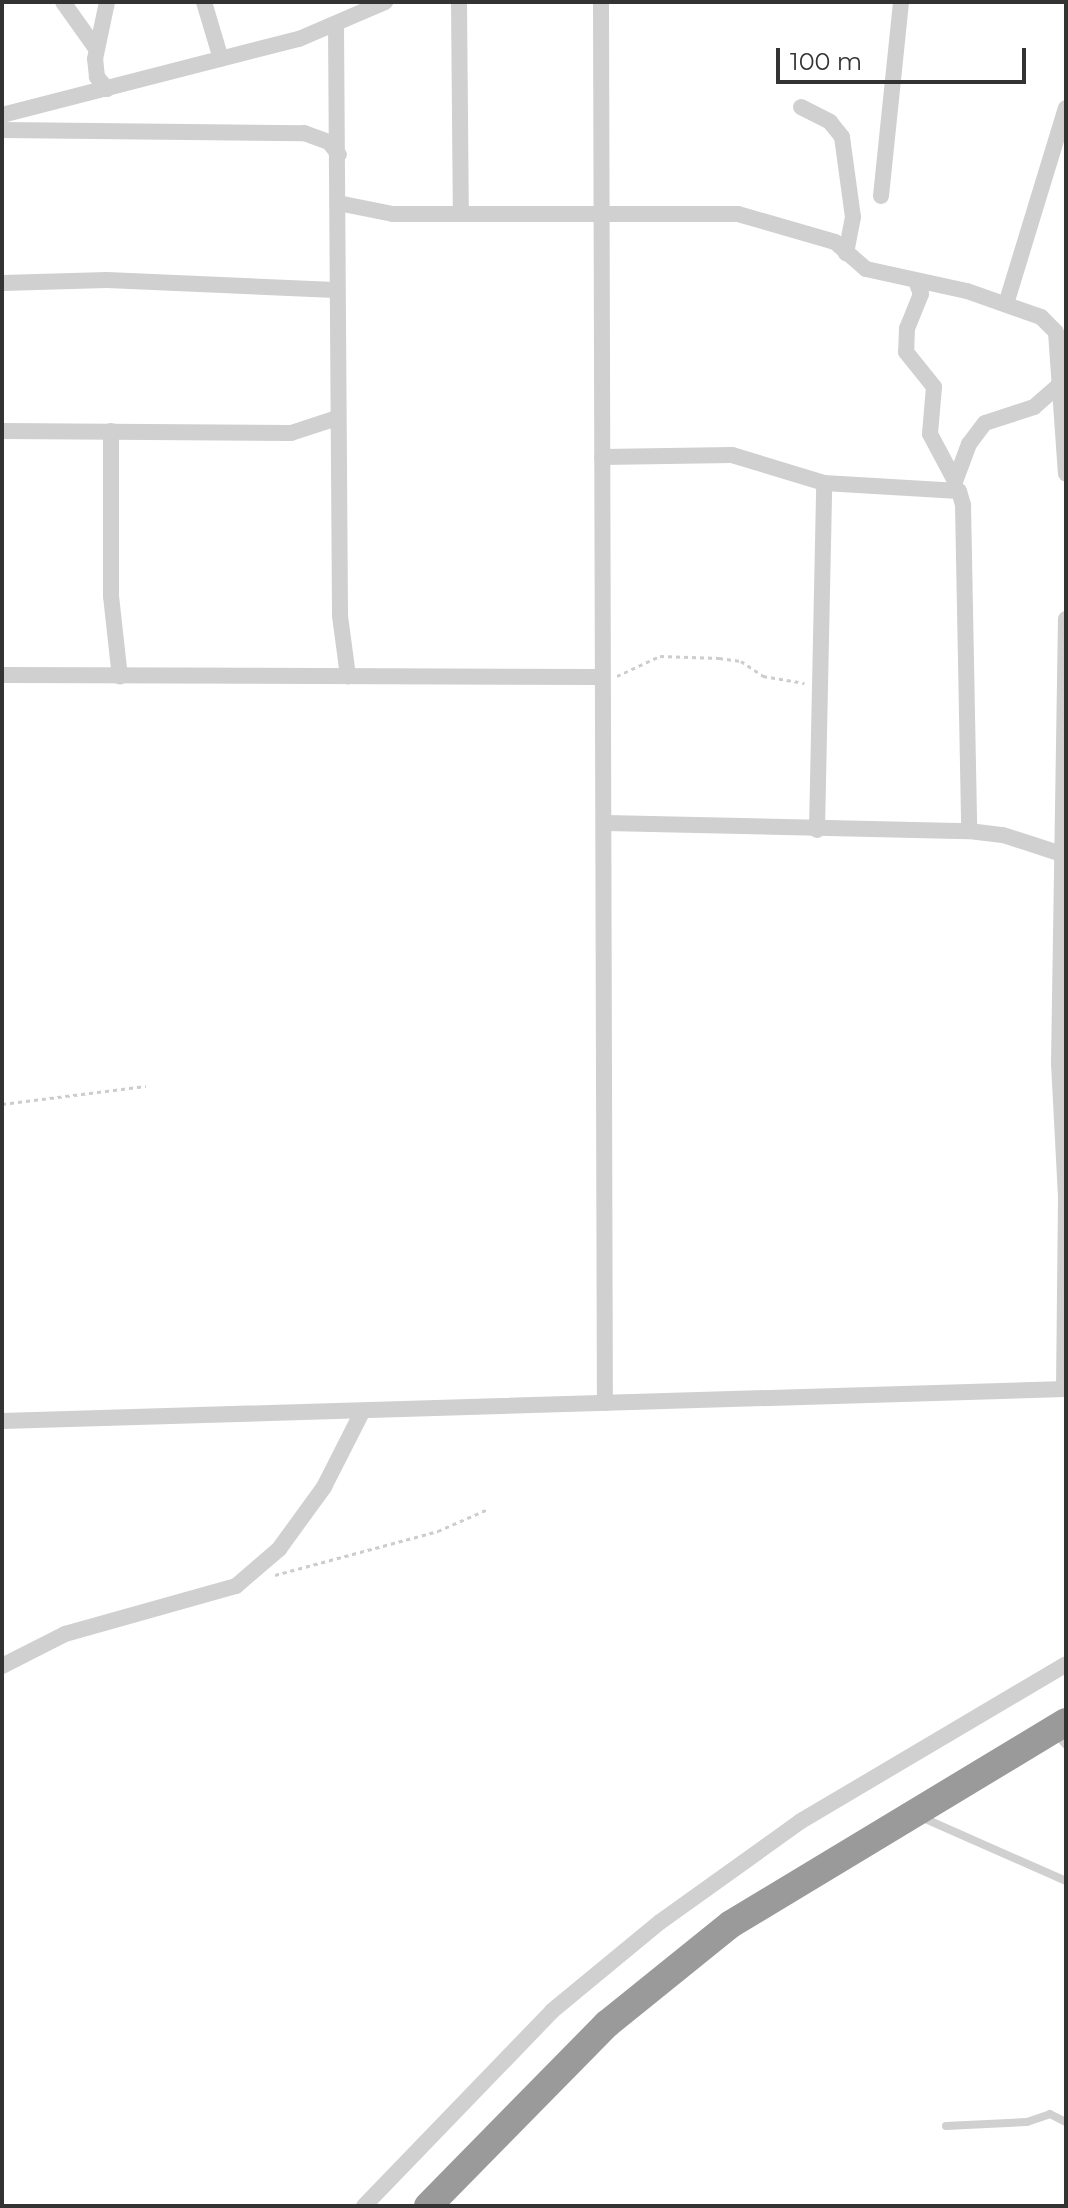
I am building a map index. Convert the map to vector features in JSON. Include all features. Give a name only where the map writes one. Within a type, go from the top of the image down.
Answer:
[{"type":"highway","points":[[428,2206],[540,2088],[664,1977],[792,1883],[909,1812],[1061,1732]]},
{"type":"street","points":[[63,2],[95,47]]},
{"type":"street","points":[[107,2],[95,47],[97,77],[107,89]]},
{"type":"street","points":[[204,2],[221,59]]},
{"type":"street","points":[[2,115],[336,26],[385,2]]},
{"type":"street","points":[[459,2],[461,214]]},
{"type":"street","points":[[601,2],[600,682],[606,823],[605,1403]]},
{"type":"street","points":[[881,196],[901,2]]},
{"type":"street","points":[[336,26],[339,155],[335,290],[340,616],[348,676]]},
{"type":"street","points":[[801,107],[830,122],[842,137],[853,217],[846,253]]},
{"type":"street","points":[[1006,304],[1066,108]]},
{"type":"street","points":[[2,130],[318,136],[339,120]]},
{"type":"street","points":[[318,136],[339,155]]},
{"type":"street","points":[[338,203],[367,212],[738,214],[821,236],[866,269],[1006,304],[1051,324],[1064,381],[1066,474]]},
{"type":"street","points":[[337,229],[367,212]]},
{"type":"street","points":[[2,283],[107,280],[335,290]]},
{"type":"street","points":[[916,281],[921,294],[907,328],[906,352],[934,387],[930,434],[963,505],[969,831]]},
{"type":"street","points":[[954,485],[969,444],[985,423],[1034,407],[1064,381]]},
{"type":"street","points":[[2,431],[291,433],[337,418]]},
{"type":"street","points":[[111,431],[111,596],[120,677]]},
{"type":"street","points":[[602,457],[732,455],[824,483],[954,485]]},
{"type":"street","points":[[817,830],[824,483]]},
{"type":"street","points":[[2,1421],[1065,1389],[1066,1197],[1059,1063],[1066,619]]},
{"type":"street","points":[[2,675],[348,676],[600,682]]},
{"type":"street","points":[[606,823],[969,831],[1003,835],[1062,854]]},
{"type":"street","points":[[2,1666],[65,1634],[209,1596],[251,1575],[279,1549],[324,1487],[362,1412]]},
{"type":"street","points":[[364,2206],[552,2011],[660,1922],[801,1821],[1066,1664]]},
{"type":"lane","points":[[909,1812],[1066,1881]]},
{"type":"lane","points":[[946,2126],[1027,2122],[1050,2114],[1066,2122]]},
{"type":"path","points":[[600,682],[660,656],[741,661],[763,676],[819,686]]},
{"type":"path","points":[[2,1104],[146,1086]]},
{"type":"path","points":[[251,1575],[284,1574],[365,1552],[488,1509]]}]
